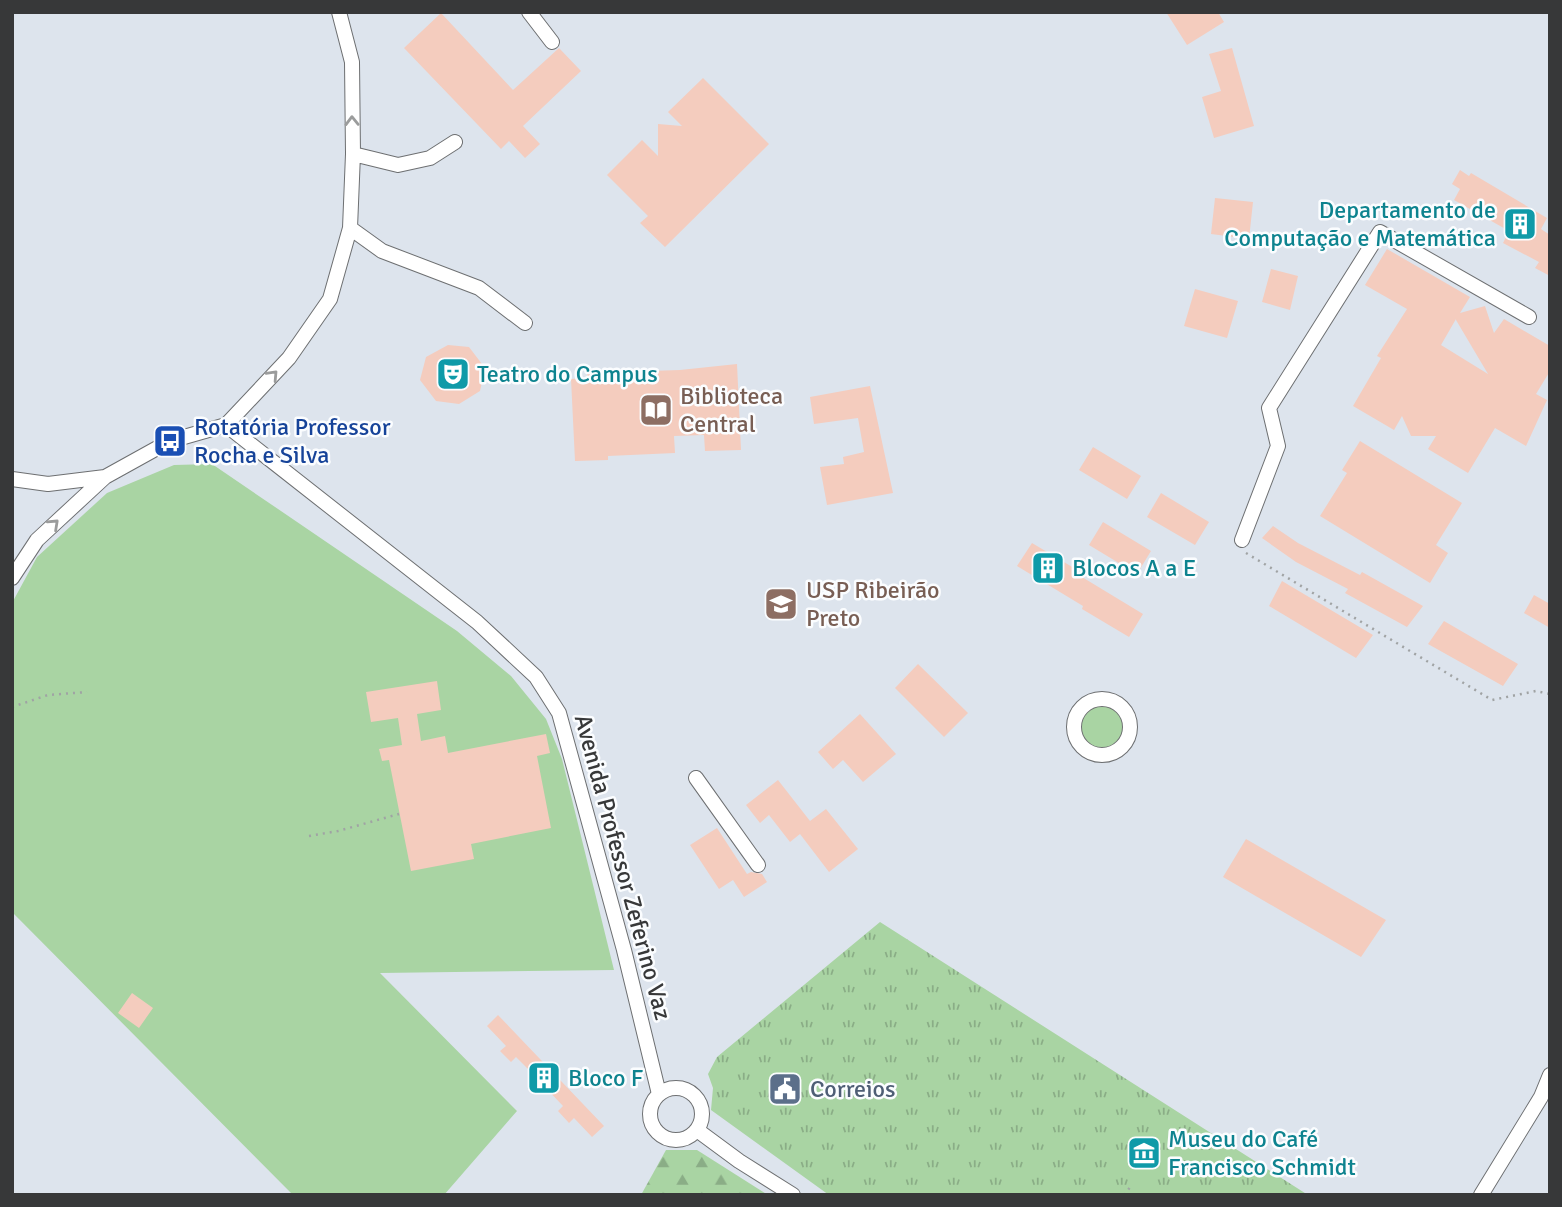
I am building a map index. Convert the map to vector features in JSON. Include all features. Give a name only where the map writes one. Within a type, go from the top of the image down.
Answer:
[{"type":"street","points":[[12,578],[37,540],[105,477],[170,441],[226,425],[289,358],[330,299],[349,228],[353,153],[352,62],[339,12]]},
{"type":"street","points":[[529,12],[552,42]]},
{"type":"street","points":[[353,153],[398,165],[430,158],[455,142]]},
{"type":"street","points":[[349,228],[382,251],[479,288],[525,323]]},
{"type":"street","points":[[1240,544],[1278,446],[1269,408],[1380,232],[1529,317]]},
{"type":"street","name":"Avenida Professor Zeferino Vaz","points":[[226,425],[477,622],[536,677],[559,713],[624,950],[659,1094]]},
{"type":"street","points":[[12,479],[48,484],[105,477]]},
{"type":"street","points":[[1102,699],[1119,705],[1130,719],[1131,727],[1126,743],[1112,754],[1094,755],[1086,751],[1074,728],[1080,709],[1102,699]]},
{"type":"street","points":[[696,778],[758,865]]},
{"type":"street","points":[[1482,1195],[1541,1097],[1550,1075]]},
{"type":"street","points":[[675,1088],[692,1093],[699,1100],[702,1111],[696,1130],[681,1139],[671,1139],[657,1130],[653,1124],[651,1108],[659,1094],[675,1088]]},
{"type":"street","points":[[696,1130],[793,1195]]},
{"type":"path","points":[[1240,544],[1492,700],[1536,691],[1550,694]]},
{"type":"path","points":[[12,707],[48,695],[87,692]]},
{"type":"path","points":[[309,836],[400,814]]},
{"type":"path","points":[[1124,1195],[1131,1185]]},
{"type":"shaded area","name":"USP Ribeirão Preto","points":[[12,12],[1550,12],[1550,1195],[12,1195]]},
{"type":"green space","points":[[212,464],[457,631],[511,676],[546,719],[562,759],[614,970],[380,973],[517,1111],[444,1195],[293,1195],[12,912],[12,603],[37,557],[107,493],[174,465]]},
{"type":"green space","points":[[1102,701],[1112,703],[1120,709],[1126,717],[1126,737],[1120,745],[1112,751],[1102,753],[1092,751],[1084,745],[1078,737],[1076,727],[1078,717],[1084,709],[1092,703]]},
{"type":"green space","points":[[880,922],[1308,1195],[829,1195],[711,1110],[713,1088],[708,1074],[717,1057]]},
{"type":"green space","points":[[666,1150],[697,1150],[768,1195],[641,1195]]},
{"type":"building","points":[[1166,12],[1218,12],[1224,22],[1187,45]]},
{"type":"building","points":[[441,13],[513,90],[559,48],[581,71],[523,126],[540,144],[525,158],[509,141],[501,149],[404,48]]},
{"type":"building","points":[[1232,48],[1254,126],[1214,138],[1202,97],[1221,91],[1209,54]]},
{"type":"building","points":[[703,78],[769,144],[665,247],[640,223],[648,216],[607,175],[642,140],[658,156],[658,124],[682,126],[668,112]]},
{"type":"building","name":"Departamento de Computação e Matemática","points":[[1460,170],[1469,176],[1471,173],[1547,218],[1541,229],[1550,235],[1550,276],[1535,268],[1539,262],[1503,243],[1509,231],[1454,200],[1460,189],[1452,184]]},
{"type":"building","points":[[1215,198],[1253,202],[1249,239],[1211,234]]},
{"type":"building","points":[[1387,249],[1470,297],[1460,313],[1485,306],[1494,333],[1504,319],[1550,346],[1550,371],[1536,394],[1547,400],[1526,446],[1495,428],[1468,473],[1428,449],[1436,436],[1411,436],[1402,416],[1394,430],[1353,406],[1381,358],[1377,356],[1407,309],[1365,285]],"holes":[[[1456,319],[1488,374],[1441,345]]]},
{"type":"building","points":[[1271,269],[1298,276],[1290,310],[1262,302]]},
{"type":"building","points":[[1195,289],[1238,301],[1227,338],[1184,326]]},
{"type":"building","name":"Teatro do Campus","points":[[448,345],[469,347],[485,368],[480,391],[459,404],[436,401],[420,380],[426,357]]},
{"type":"building","name":"Biblioteca Central","points":[[737,364],[741,450],[705,451],[704,435],[674,436],[675,453],[608,456],[608,460],[575,461],[571,379],[587,378],[587,373],[680,370]]},
{"type":"building","points":[[870,386],[893,493],[827,505],[820,467],[844,464],[843,457],[864,452],[858,418],[814,424],[810,397]]},
{"type":"building","points":[[1360,441],[1462,503],[1436,545],[1448,553],[1430,583],[1320,516],[1347,473],[1342,470]]},
{"type":"building","name":"Blocos A a E","points":[[1093,447],[1141,476],[1127,499],[1079,470]]},
{"type":"building","name":"Blocos A a E","points":[[1161,493],[1209,522],[1195,545],[1147,517]]},
{"type":"building","name":"Blocos A a E","points":[[1103,522],[1151,551],[1137,574],[1089,545]]},
{"type":"building","points":[[1273,526],[1298,543],[1360,575],[1362,572],[1423,606],[1407,627],[1345,593],[1348,589],[1296,562],[1262,538]]},
{"type":"building","points":[[1032,543],[1143,614],[1129,637],[1017,566]]},
{"type":"building","points":[[1282,581],[1373,635],[1356,658],[1269,606]]},
{"type":"building","points":[[1534,595],[1550,604],[1550,628],[1524,613]]},
{"type":"building","points":[[1444,621],[1518,664],[1503,686],[1428,644]]},
{"type":"building","points":[[918,664],[968,713],[944,737],[895,688]]},
{"type":"building","points":[[437,681],[441,710],[417,714],[421,741],[445,736],[448,753],[546,734],[550,753],[537,756],[551,828],[471,844],[474,859],[411,871],[389,760],[382,761],[379,749],[402,745],[398,718],[371,722],[366,692]]},
{"type":"building","points":[[860,714],[896,754],[863,782],[843,760],[833,769],[818,752]]},
{"type":"building","points":[[778,780],[810,821],[826,809],[858,849],[829,872],[800,834],[790,842],[769,815],[760,823],[746,805]]},
{"type":"building","points":[[717,828],[747,874],[762,874],[767,882],[744,897],[733,880],[719,889],[690,845]]},
{"type":"building","points":[[1246,839],[1386,920],[1361,957],[1223,877]]},
{"type":"building","points":[[132,993],[153,1008],[139,1028],[118,1013]]},
{"type":"building","name":"Bloco F","points":[[498,1015],[604,1126],[592,1137],[574,1118],[569,1123],[558,1111],[563,1106],[544,1086],[539,1091],[528,1080],[534,1075],[516,1057],[511,1062],[500,1051],[506,1046],[487,1026]]},
{"type":"place","name":"Departamento de Computação e Matemática","points":[[1520,224]]},
{"type":"place","name":"Teatro do Campus","points":[[453,374]]},
{"type":"place","name":"Biblioteca Central","points":[[656,410]]},
{"type":"place","name":"Rotatória Professor Rocha e Silva","points":[[170,441]]},
{"type":"place","name":"Blocos A a E","points":[[1048,568]]},
{"type":"place","name":"USP Ribeirão Preto","points":[[781,604]]},
{"type":"place","name":"Bloco F","points":[[544,1078]]},
{"type":"place","name":"Correios","points":[[785,1089]]},
{"type":"place","name":"Museu do Café Francisco Schmidt","points":[[1144,1153]]}]
